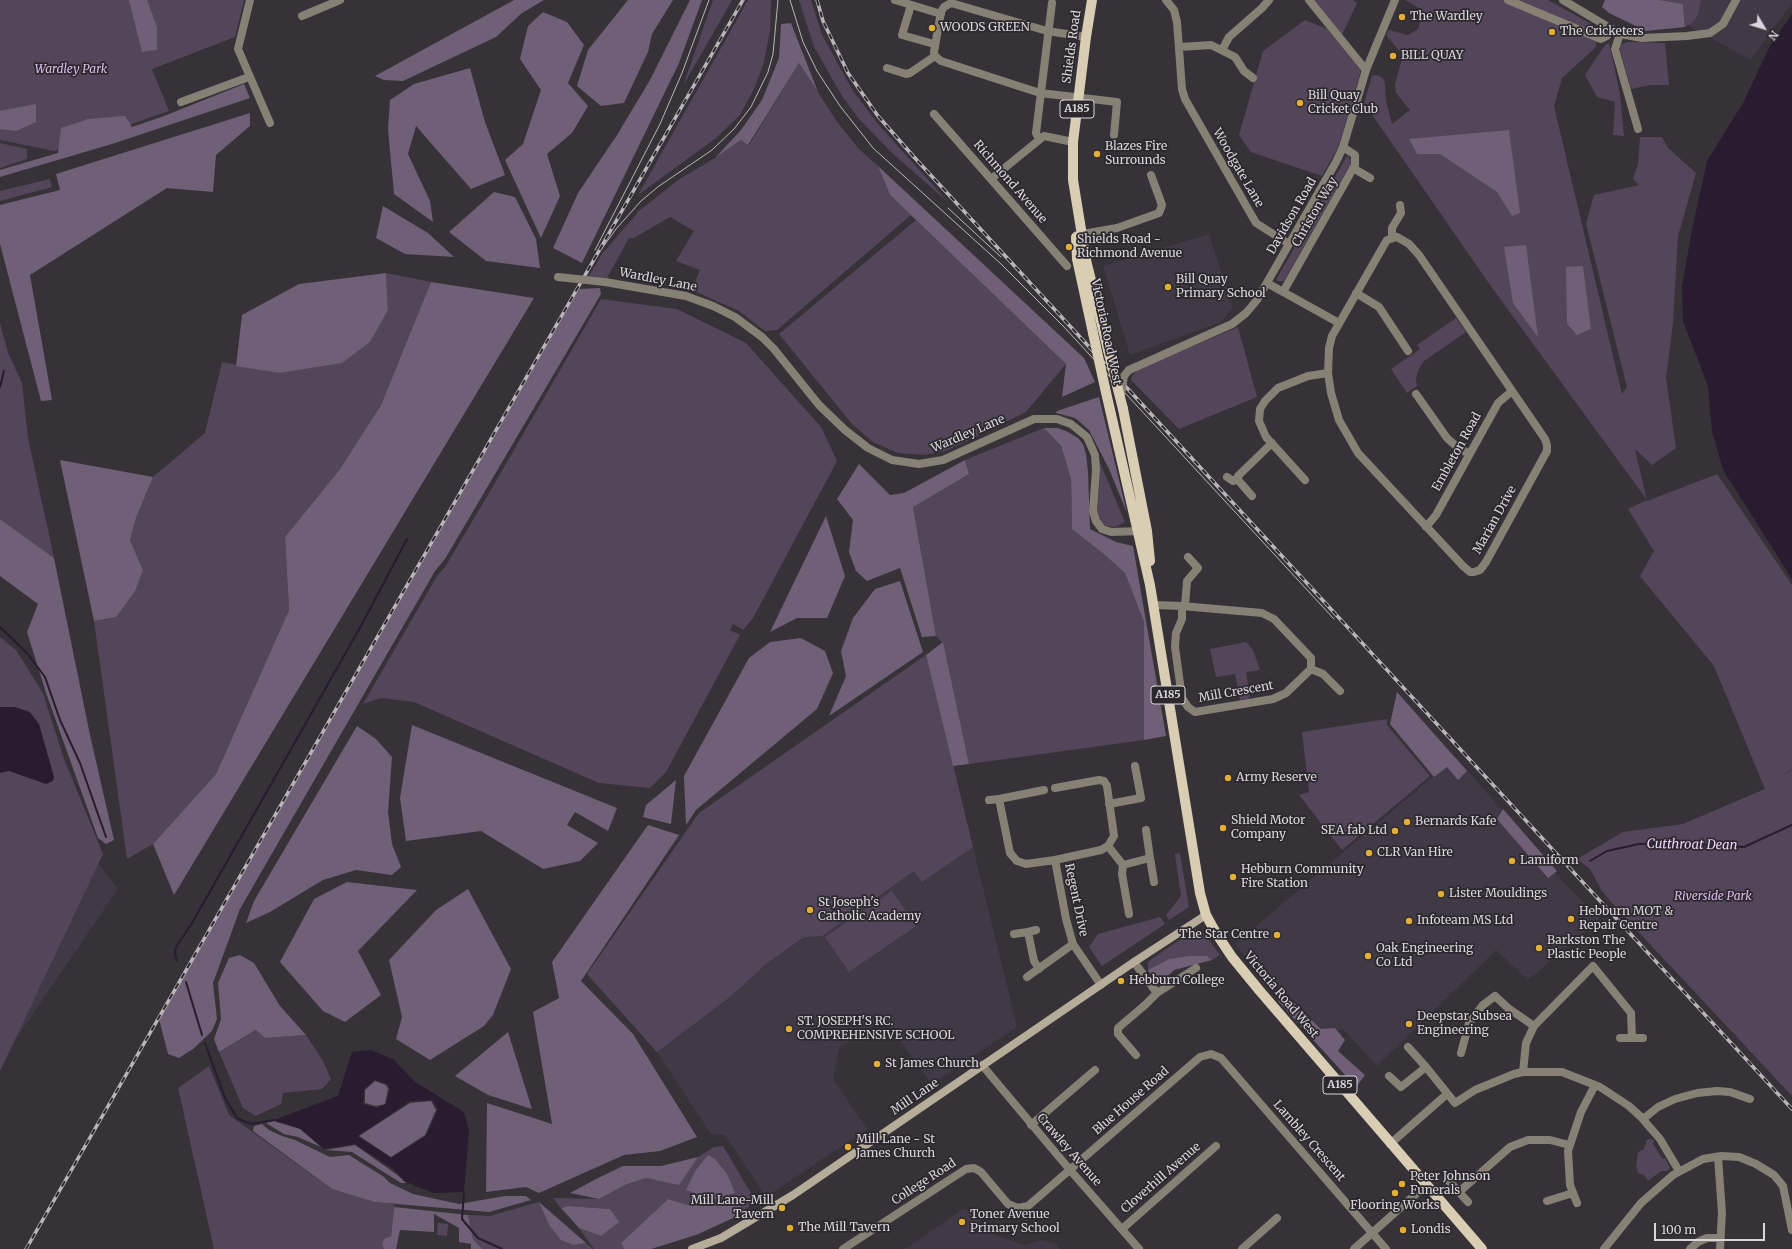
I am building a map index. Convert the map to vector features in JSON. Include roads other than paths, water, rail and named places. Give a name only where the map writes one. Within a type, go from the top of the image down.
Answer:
[{"type":"main road","name":"Shields Road","points":[[1079,235],[1072,159],[1086,37],[1092,0]]},
{"type":"main road","name":"A185","points":[[1079,235],[1081,259]]},
{"type":"main road","name":"Victoria Road West","points":[[1081,259],[1110,410],[1143,531],[1150,585],[1200,893],[1206,915],[1216,934],[1232,957],[1390,1144],[1482,1249]]},
{"type":"main road","name":"Victoria Road West","points":[[1081,259],[1108,350],[1122,406]]},
{"type":"main road","name":"A185","points":[[1122,406],[1143,531]]},
{"type":"main road","name":"Mill Lane","points":[[692,1249],[721,1238],[793,1195],[1101,984],[1206,915]]},
{"type":"street","points":[[250,0],[238,49],[270,123]]},
{"type":"street","points":[[302,16],[323,4],[340,0]]},
{"type":"street","points":[[895,0],[940,14]]},
{"type":"street","points":[[1222,50],[1229,37],[1269,0]]},
{"type":"street","points":[[1309,0],[1366,70]]},
{"type":"street","name":"Davidson Road","points":[[1122,406],[1123,380],[1129,370],[1223,329],[1246,313],[1257,300],[1336,162],[1343,147],[1366,70],[1395,0]]},
{"type":"street","points":[[1508,0],[1601,39],[1607,36],[1610,28]]},
{"type":"street","points":[[1563,0],[1620,34],[1642,38],[1710,33],[1723,24],[1736,0]]},
{"type":"street","points":[[1086,37],[1047,31],[947,2],[940,14],[934,44],[935,56],[941,62],[1040,93],[1117,102],[1114,135]]},
{"type":"street","name":"Woodgate Lane","points":[[1171,2],[1177,22],[1182,89],[1187,104],[1256,223],[1289,244]]},
{"type":"street","points":[[1039,139],[1036,133],[1047,31],[1052,3]]},
{"type":"street","points":[[911,5],[902,35],[934,44]]},
{"type":"street","points":[[1620,34],[1615,49],[1638,129]]},
{"type":"street","points":[[1179,47],[1208,44],[1235,57],[1244,71],[1253,78]]},
{"type":"street","points":[[887,68],[906,74],[910,73],[935,56]]},
{"type":"street","points":[[181,102],[249,77]]},
{"type":"street","name":"Richmond Avenue","points":[[934,114],[1067,266]]},
{"type":"street","points":[[991,179],[1044,136],[1073,142]]},
{"type":"street","points":[[1343,147],[1355,155],[1356,161],[1353,168],[1370,178]]},
{"type":"street","name":"Christon Way","points":[[1283,292],[1353,168]]},
{"type":"street","points":[[1079,235],[1117,228],[1159,213],[1162,205],[1151,175]]},
{"type":"street","points":[[1392,238],[1392,228],[1401,213],[1400,205]]},
{"type":"street","name":"Marian Drive","points":[[1392,238],[1404,240],[1416,251],[1545,439],[1548,449],[1482,568],[1474,572],[1467,570],[1353,447],[1336,412],[1328,374],[1330,342],[1338,323],[1356,293],[1384,245],[1392,238]]},
{"type":"street","name":"Wardley Lane","points":[[558,277],[605,282],[686,296],[713,306],[735,317],[762,337],[774,349],[819,404],[845,430],[868,448],[892,460],[919,464],[943,460],[1034,419],[1056,419],[1071,424],[1087,437],[1095,455],[1096,470],[1093,511],[1096,521],[1102,529],[1111,532],[1143,531]]},
{"type":"street","points":[[1267,283],[1338,323]]},
{"type":"street","points":[[1356,293],[1379,307],[1408,351]]},
{"type":"street","points":[[1305,480],[1264,433],[1259,420],[1260,409],[1265,401],[1278,388],[1308,376],[1328,374]]},
{"type":"street","name":"Embleton Road","points":[[1426,527],[1436,515],[1498,403],[1512,391]]},
{"type":"street","points":[[1416,394],[1447,438],[1469,454]]},
{"type":"street","points":[[1227,477],[1233,481],[1238,478],[1239,474],[1272,443]]},
{"type":"street","points":[[1238,478],[1252,496]]},
{"type":"street","points":[[1184,606],[1187,580],[1198,568],[1188,557]]},
{"type":"street","points":[[1154,605],[1184,606],[1262,613],[1274,619],[1311,658],[1311,669],[1322,674],[1340,691]]},
{"type":"street","name":"Mill Crescent","points":[[1184,606],[1182,618],[1176,633],[1175,647],[1182,698],[1188,707],[1195,712],[1273,700],[1286,693],[1311,669]]},
{"type":"street","points":[[1110,804],[1141,798],[1135,766]]},
{"type":"street","points":[[1055,788],[1099,780],[1104,781],[1107,786],[1114,836],[1108,846],[1124,865]]},
{"type":"street","points":[[989,800],[1044,790]]},
{"type":"street","name":"Regent Drive","points":[[999,798],[1010,853],[1018,861],[1026,864],[1055,860],[1101,850],[1108,846]]},
{"type":"street","points":[[1146,830],[1154,882]]},
{"type":"street","points":[[1124,865],[1150,858]]},
{"type":"street","name":"Regent Drive","points":[[1055,860],[1066,919],[1073,944],[1101,984]]},
{"type":"street","points":[[1124,865],[1122,874],[1129,914]]},
{"type":"street","points":[[1014,934],[1036,930]]},
{"type":"street","points":[[1028,932],[1034,961],[1039,969]]},
{"type":"street","points":[[1027,977],[1073,944]]},
{"type":"street","points":[[1134,962],[1157,993]]},
{"type":"street","points":[[1523,1072],[1526,1043],[1534,1026],[1594,966],[1631,1013],[1632,1037]]},
{"type":"street","points":[[1136,1055],[1118,1034],[1118,1028],[1157,993],[1196,968]]},
{"type":"street","points":[[1461,1053],[1469,1023],[1483,1005],[1495,996],[1508,1008],[1534,1026]]},
{"type":"street","points":[[1620,1038],[1643,1038]]},
{"type":"street","points":[[1408,1047],[1456,1103],[1475,1090],[1493,1081],[1523,1072],[1562,1072],[1595,1084],[1624,1102],[1643,1119],[1660,1139],[1680,1171]]},
{"type":"street","name":"Blue House Road","points":[[1070,1170],[1200,1057],[1211,1054]]},
{"type":"street","name":"Lambley Crescent","points":[[1211,1054],[1222,1058],[1386,1249]]},
{"type":"street","name":"Crawley Avenue","points":[[982,1065],[1031,1125],[1139,1249]]},
{"type":"street","points":[[1389,1076],[1401,1087],[1426,1067]]},
{"type":"street","points":[[1031,1125],[1095,1070]]},
{"type":"street","points":[[1577,1203],[1570,1185],[1568,1167],[1569,1144],[1581,1112],[1595,1084]]},
{"type":"street","points":[[1643,1119],[1658,1107],[1675,1099],[1697,1093],[1717,1091],[1730,1092],[1750,1099]]},
{"type":"street","points":[[1390,1144],[1447,1094]]},
{"type":"street","points":[[1459,1192],[1510,1146],[1528,1140],[1550,1140],[1569,1144]]},
{"type":"street","name":"Cloverhill Avenue","points":[[1122,1229],[1216,1146]]},
{"type":"street","points":[[1718,1157],[1722,1214],[1720,1249]]},
{"type":"street","points":[[1604,1249],[1651,1192],[1680,1171],[1703,1160],[1718,1157],[1739,1157],[1756,1164],[1774,1175],[1783,1186],[1792,1230]]},
{"type":"street","name":"College Road","points":[[843,1249],[966,1169],[974,1168],[981,1172],[1008,1204],[1018,1208],[1028,1206],[1070,1170]]},
{"type":"street","points":[[1447,1179],[1468,1202]]},
{"type":"street","points":[[1354,1249],[1426,1186]]},
{"type":"street","points":[[1547,1201],[1572,1193]]},
{"type":"street","points":[[1242,1249],[1277,1218]]},
{"type":"street","points":[[1690,1249],[1698,1242],[1707,1238],[1720,1238]]},
{"type":"waterway","points":[[0,387],[4,371]]},
{"type":"waterway","points":[[177,961],[175,953],[176,947],[192,923],[361,626],[407,539]]},
{"type":"waterway","points":[[0,627],[27,653],[45,677],[60,720],[80,763],[106,837]]},
{"type":"waterway","name":"Cutthroat Dean","points":[[1590,861],[1607,851],[1639,844],[1669,843],[1744,847],[1792,825]]},
{"type":"waterway","points":[[186,982],[202,1035]]},
{"type":"waterway","points":[[205,1043],[225,1098],[237,1118],[251,1124],[274,1120]]},
{"type":"waterway","points":[[464,1192],[462,1219],[478,1238],[502,1249]]},
{"type":"tram line","points":[[595,250],[660,124],[682,73],[709,0]]},
{"type":"tram line","points":[[593,261],[616,229],[641,201],[659,186],[712,150],[734,129],[751,107],[768,72],[773,54],[778,0]]},
{"type":"tram line","points":[[790,0],[803,42],[817,71],[840,106],[873,148],[1001,264],[1064,327],[1334,619]]},
{"type":"tram line","points":[[948,208],[1001,257]]},
{"type":"railway","points":[[26,1249],[743,0]]},
{"type":"railway","points":[[817,0],[823,21],[848,73],[878,116],[914,157],[1792,1109]]},
{"type":"place","name":"The Wardley","points":[[1402,17]]},
{"type":"place","name":"WOODS GREEN","points":[[932,28]]},
{"type":"place","name":"The Cricketers","points":[[1552,32]]},
{"type":"place","name":"BILL QUAY","points":[[1393,56]]},
{"type":"place","name":"Bill Quay Cricket Club","points":[[1300,103]]},
{"type":"place","name":"Blazes Fire Surrounds","points":[[1097,154]]},
{"type":"place","name":"Shields Road - Richmond Avenue","points":[[1069,247]]},
{"type":"place","name":"Bill Quay Primary School","points":[[1168,287]]},
{"type":"place","name":"Army Reserve","points":[[1228,778]]},
{"type":"place","name":"Bernards Kafe","points":[[1407,822]]},
{"type":"place","name":"Shield Motor Company","points":[[1223,828]]},
{"type":"place","name":"SEA fab Ltd","points":[[1395,831]]},
{"type":"place","name":"CLR Van Hire","points":[[1369,853]]},
{"type":"place","name":"Lamiform","points":[[1512,861]]},
{"type":"place","name":"Hebburn Community Fire Station","points":[[1233,877]]},
{"type":"place","name":"Lister Mouldings","points":[[1441,894]]},
{"type":"place","name":"St Joseph's Catholic Academy","points":[[810,910]]},
{"type":"place","name":"Hebburn MOT & Repair Centre","points":[[1571,919]]},
{"type":"place","name":"Infoteam MS Ltd","points":[[1409,921]]},
{"type":"place","name":"The Star Centre","points":[[1277,935]]},
{"type":"place","name":"Barkston The Plastic People","points":[[1539,948]]},
{"type":"place","name":"Oak Engineering Co Ltd","points":[[1368,956]]},
{"type":"place","name":"Hebburn College","points":[[1121,981]]},
{"type":"place","name":"Deepstar Subsea Engineering","points":[[1409,1024]]},
{"type":"place","name":"ST. JOSEPH'S RC. COMPREHENSIVE SCHOOL","points":[[789,1029]]},
{"type":"place","name":"St James Church","points":[[877,1064]]},
{"type":"place","name":"Mill Lane - St James Church","points":[[848,1147]]},
{"type":"place","name":"Peter Johnson Funerals","points":[[1402,1184]]},
{"type":"place","name":"Flooring Works","points":[[1395,1193]]},
{"type":"place","name":"Mill Lane-Mill Tavern","points":[[782,1208]]},
{"type":"place","name":"Toner Avenue Primary School","points":[[962,1222]]},
{"type":"place","name":"The Mill Tavern","points":[[790,1228]]},
{"type":"place","name":"Londis","points":[[1403,1230]]},
{"type":"park label","name":"Wardley Park","points":[[71,70]]},
{"type":"park label","name":"Riverside Park","points":[[1713,897]]}]
